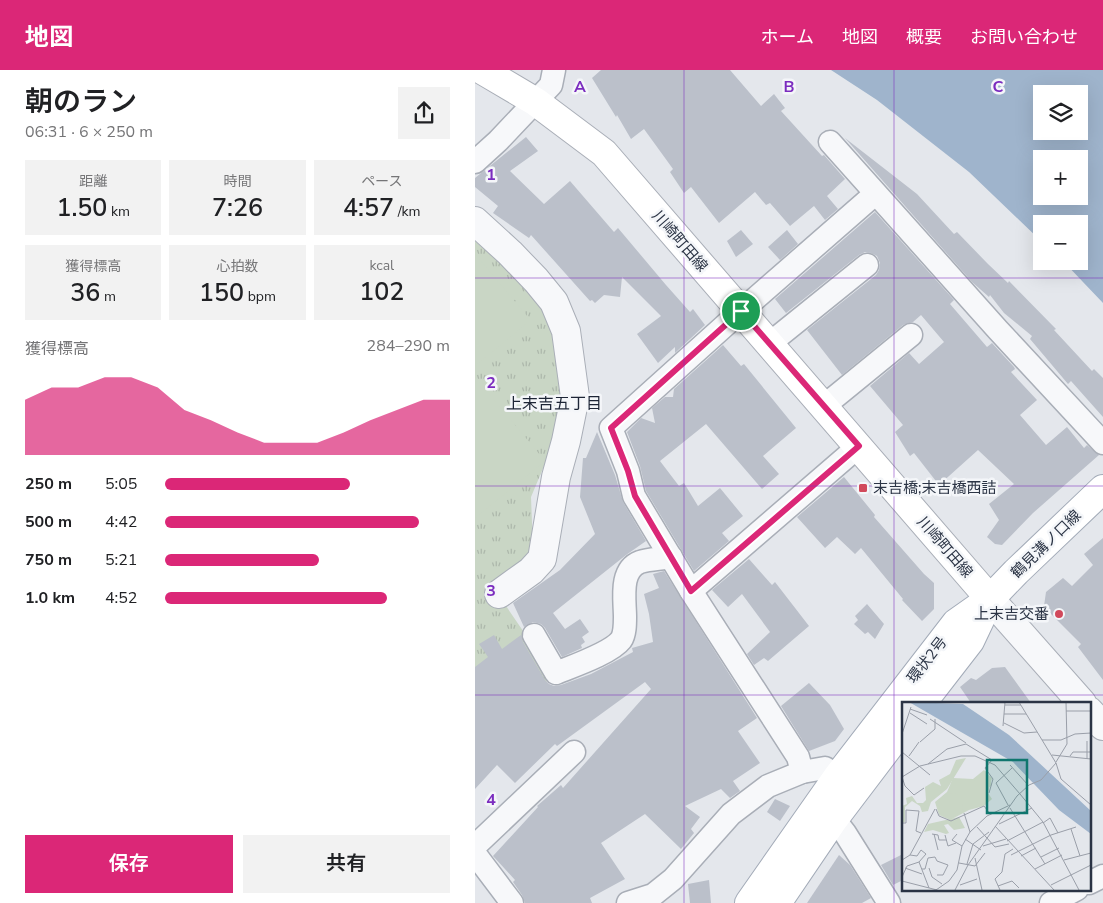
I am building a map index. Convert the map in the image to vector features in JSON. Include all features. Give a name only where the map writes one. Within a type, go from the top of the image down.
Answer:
[{"type":"main road","name":"川崎町田線","points":[[482,70],[536,102],[604,153],[990,599]]},
{"type":"main road","name":"鶴見溝ノ口線","points":[[990,599],[1103,489]]},
{"type":"main road","name":"環状2号","points":[[923,702],[970,641],[990,599]]},
{"type":"main road","name":"環状2号","points":[[749,903],[838,776],[956,624],[990,599]]},
{"type":"main road","points":[[777,903],[834,820],[902,729]]},
{"type":"street","points":[[475,162],[551,85],[554,70]]},
{"type":"street","points":[[830,142],[875,194],[1103,443]]},
{"type":"street","points":[[803,772],[798,757],[691,591],[635,496],[628,471],[611,428],[875,194]]},
{"type":"street","points":[[475,222],[510,253],[554,302],[566,331],[575,397],[556,478],[542,559],[531,571],[499,594]]},
{"type":"street","points":[[769,344],[867,265]]},
{"type":"street","points":[[824,406],[911,335]]},
{"type":"street","points":[[691,591],[859,446]]},
{"type":"street","points":[[534,635],[556,673],[614,647],[623,638],[625,624],[624,584],[627,573],[633,566],[641,562],[671,557]]},
{"type":"street","points":[[990,599],[1081,702]]},
{"type":"street","points":[[1091,713],[1103,726]]},
{"type":"street","points":[[475,846],[574,752]]},
{"type":"street","points":[[628,903],[653,895],[673,879],[731,814],[768,786],[803,772],[825,768],[838,776]]},
{"type":"street","points":[[834,820],[845,833],[889,903]]},
{"type":"street","points":[[475,854],[512,903]]},
{"type":"street","points":[[1091,882],[1103,876]]},
{"type":"street","points":[[1051,903],[1075,890]]},
{"type":"green space","points":[[475,241],[515,276],[543,308],[557,349],[562,392],[557,435],[531,497],[533,549],[516,572],[493,587],[554,676],[482,730],[475,739]]},
{"type":"green space","points":[[475,254],[528,317],[526,324],[475,366]]},
{"type":"green space","points":[[475,377],[545,461],[475,518]]},
{"type":"water","points":[[831,70],[1103,70],[1103,303],[1072,270],[1088,270],[1088,215],[1033,215],[1033,233],[969,172],[877,100]]},
{"type":"building","points":[[601,70],[730,70],[761,106],[774,94],[785,108],[781,111],[845,179],[827,196],[838,209],[825,220],[814,206],[790,226],[770,203],[766,205],[755,192],[719,223],[691,187],[684,193],[670,172],[673,169],[644,129],[631,139],[592,78]]},
{"type":"building","points":[[526,137],[538,151],[510,171],[544,204],[570,181],[614,232],[618,228],[690,312],[693,309],[705,325],[675,353],[675,347],[658,363],[637,334],[661,316],[622,277],[620,297],[604,295],[595,303],[592,300],[590,301],[531,235],[529,238],[493,213],[498,206],[475,187],[475,178]]},
{"type":"building","points":[[845,138],[917,194],[954,234],[957,232],[1008,283],[1009,281],[1056,329],[1054,330],[1092,371],[1094,369],[1103,378],[1103,417],[1071,381],[1068,384],[1030,339],[1032,336],[1004,313],[990,295],[989,297],[972,282]]},
{"type":"building","points":[[875,212],[954,300],[950,304],[987,347],[992,343],[1014,367],[1015,369],[1011,372],[1037,400],[1020,415],[1046,445],[1067,427],[1084,448],[1087,445],[1099,455],[1033,513],[1002,545],[995,544],[987,537],[999,520],[989,504],[1014,484],[978,450],[939,485],[914,453],[910,456],[895,432],[903,425],[870,386],[909,353],[919,364],[944,342],[921,315],[913,322],[903,325],[842,375],[807,330],[876,275],[880,263],[877,256],[865,252],[859,255],[786,313],[775,299]]},
{"type":"building","points":[[741,230],[753,244],[736,257],[727,241]]},
{"type":"building","points":[[787,230],[798,244],[780,260],[768,247]]},
{"type":"building","points":[[723,345],[741,366],[744,364],[796,428],[763,456],[779,474],[762,489],[706,424],[660,461],[679,486],[684,483],[698,506],[720,488],[743,516],[722,533],[729,541],[694,571],[646,491],[640,466],[627,432],[641,418],[655,423],[652,408],[665,397],[673,397],[674,389]]},
{"type":"building","points":[[597,432],[615,475],[623,502],[646,541],[553,613],[565,629],[580,619],[589,632],[582,637],[585,642],[581,645],[582,648],[562,657],[541,624],[533,622],[524,627],[513,603],[560,570],[595,534],[580,497],[583,458],[586,458]]},
{"type":"building","points":[[844,477],[875,515],[874,517],[934,583],[934,609],[922,621],[902,600],[861,548],[855,554],[837,537],[825,548],[797,517]]},
{"type":"building","points":[[1103,538],[1103,680],[1078,647],[1081,644],[1044,606],[1046,592],[1063,578],[1072,586],[1093,565],[1084,554]]},
{"type":"building","points":[[749,559],[772,585],[775,582],[809,626],[768,661],[764,658],[754,665],[747,654],[770,632],[742,594],[728,607],[712,590]]},
{"type":"building","points":[[664,571],[757,718],[738,731],[760,763],[733,781],[740,791],[730,798],[721,789],[685,806],[700,817],[691,829],[694,833],[681,849],[645,814],[601,843],[625,879],[590,898],[592,903],[525,903],[513,882],[515,880],[493,856],[537,806],[561,785],[563,788],[651,689],[645,682],[557,746],[555,744],[515,783],[497,765],[475,789],[475,667],[488,657],[479,644],[494,635],[502,649],[521,635],[523,642],[545,680],[554,686],[591,674],[633,652],[632,648],[653,642],[644,594],[659,588],[653,574]]},
{"type":"building","points":[[867,604],[884,624],[875,639],[868,632],[865,634],[854,624],[858,620],[855,616]]},
{"type":"building","points":[[1005,667],[1030,702],[970,702],[960,687],[971,678],[976,680],[992,668]]},
{"type":"building","points":[[809,683],[830,705],[844,729],[835,741],[809,751],[781,706]]},
{"type":"building","points":[[775,799],[790,806],[780,821],[767,812]]},
{"type":"building","points":[[902,854],[902,880],[893,885],[881,865]]},
{"type":"building","points":[[839,855],[850,865],[871,898],[862,903],[807,903]]},
{"type":"building","points":[[709,880],[711,903],[690,903],[688,884]]},
{"type":"place","name":"末吉橋;末吉橋西詰","points":[[863,488]]},
{"type":"place","name":"上末吉交番","points":[[1059,614]]},
{"type":"district","name":"上末吉五丁目","points":[[554,403]]},
{"type":"route","points":[[741,311],[859,446],[691,591],[635,496],[628,471],[611,428],[741,311]]}]
